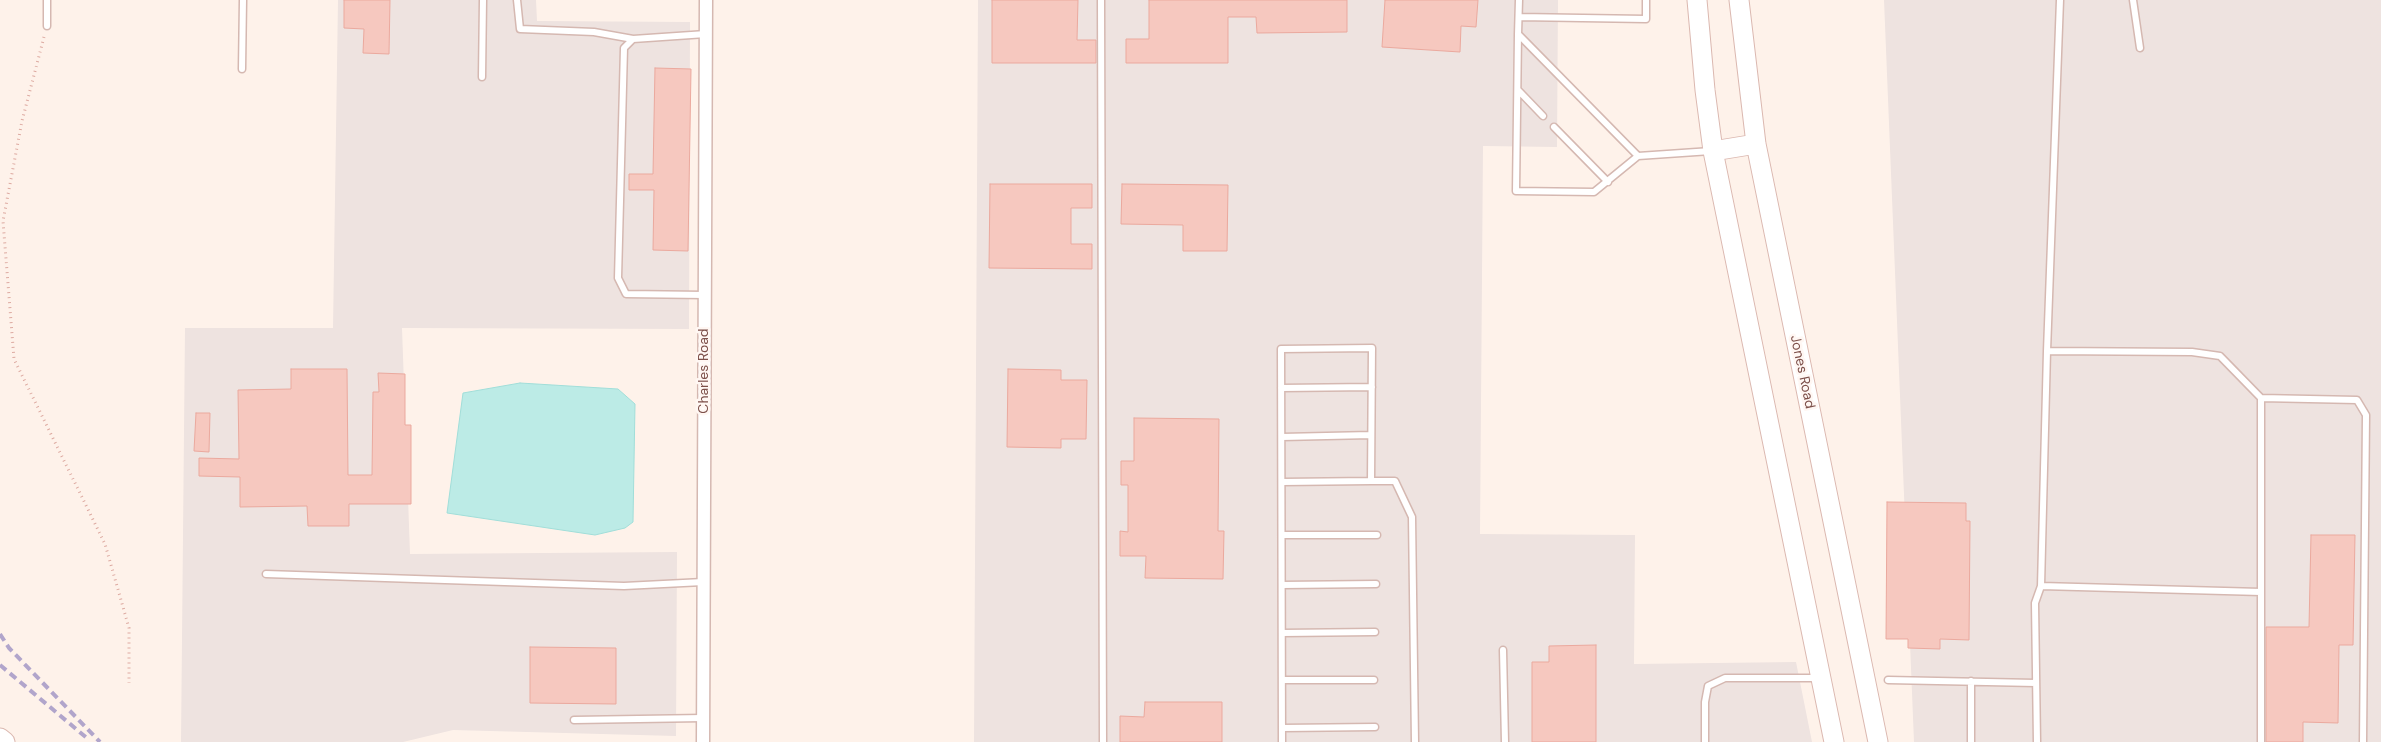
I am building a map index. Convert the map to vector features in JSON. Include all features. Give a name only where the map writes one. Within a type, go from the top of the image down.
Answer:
[{"type":"main road","points":[[1697,0],[1713,151],[1834,742]]},
{"type":"main road","name":"Jones Road","points":[[1739,0],[1756,144],[1878,742]]},
{"type":"main road","points":[[1713,151],[1756,144]]},
{"type":"main road","points":[[0,738],[5,742]]},
{"type":"street","name":"Charles Road","points":[[703,742],[706,0]]},
{"type":"lane","points":[[47,26],[48,0]]},
{"type":"lane","points":[[242,69],[243,0]]},
{"type":"lane","points":[[482,0],[482,77]]},
{"type":"lane","points":[[517,0],[520,29],[594,32],[633,39],[706,34]]},
{"type":"lane","points":[[1101,0],[1103,742]]},
{"type":"lane","points":[[1519,0],[1516,191],[1594,192],[1638,156],[1713,151]]},
{"type":"lane","points":[[1519,17],[1646,19],[1646,0]]},
{"type":"lane","points":[[2037,742],[2035,603],[2041,586],[2047,351],[2060,0]]},
{"type":"lane","points":[[2133,0],[2140,48]]},
{"type":"lane","points":[[1518,34],[1638,156]]},
{"type":"lane","points":[[633,39],[624,48],[618,278],[626,294],[705,295]]},
{"type":"lane","points":[[1518,90],[1543,116]]},
{"type":"lane","points":[[1554,127],[1608,182]]},
{"type":"lane","points":[[1282,742],[1281,348],[1372,348],[1371,481]]},
{"type":"lane","points":[[2047,351],[2192,352],[2220,356],[2261,398],[2262,742]]},
{"type":"lane","points":[[1281,388],[1372,387]]},
{"type":"lane","points":[[2261,398],[2357,400],[2366,415],[2363,742]]},
{"type":"lane","points":[[1282,437],[1371,435]]},
{"type":"lane","points":[[1282,482],[1395,481],[1412,517],[1415,742]]},
{"type":"lane","points":[[1282,535],[1376,535]]},
{"type":"lane","points":[[266,574],[624,586],[704,582]]},
{"type":"lane","points":[[1282,585],[1376,584]]},
{"type":"lane","points":[[2041,586],[2261,592]]},
{"type":"lane","points":[[1282,633],[1375,632]]},
{"type":"lane","points":[[1503,650],[1505,742]]},
{"type":"lane","points":[[1705,742],[1705,702],[1708,686],[1725,678],[1821,678]]},
{"type":"lane","points":[[1282,680],[1374,680]]},
{"type":"lane","points":[[1888,680],[2036,682]]},
{"type":"lane","points":[[1971,681],[1971,742]]},
{"type":"lane","points":[[574,720],[703,718]]},
{"type":"lane","points":[[1282,728],[1375,726]]},
{"type":"path","points":[[47,26],[22,121],[3,221],[14,359],[105,544],[129,628],[129,682]]},
{"type":"shaded area","points":[[338,0],[536,0],[537,21],[690,22],[689,329],[402,328],[410,554],[677,552],[676,736],[453,730],[403,742],[181,742],[185,328],[333,328]]},
{"type":"shaded area","points":[[978,0],[1558,0],[1557,147],[1483,146],[1480,534],[1635,535],[1634,664],[1796,662],[1812,742],[974,742]]},
{"type":"shaded area","points":[[1884,0],[2381,0],[2381,742],[1914,742]]},
{"type":"water","points":[[520,383],[618,389],[635,404],[633,522],[625,528],[595,535],[447,513],[463,393]]},
{"type":"building","points":[[344,0],[390,0],[389,54],[363,53],[364,29],[344,28]]},
{"type":"building","points":[[992,0],[1078,0],[1077,40],[1096,40],[1096,63],[992,63]]},
{"type":"building","points":[[1149,0],[1347,0],[1347,32],[1257,33],[1256,17],[1228,17],[1228,63],[1126,63],[1126,39],[1149,39]]},
{"type":"building","points":[[1385,0],[1478,0],[1476,27],[1461,26],[1460,52],[1382,47]]},
{"type":"building","points":[[655,68],[691,69],[688,251],[653,250],[654,190],[629,190],[629,174],[653,174]]},
{"type":"building","points":[[990,184],[1092,184],[1092,208],[1071,208],[1071,244],[1092,244],[1092,269],[989,268]]},
{"type":"building","points":[[1122,184],[1228,185],[1227,251],[1183,251],[1183,225],[1121,224]]},
{"type":"building","points":[[291,369],[347,369],[348,475],[372,475],[373,392],[379,392],[378,373],[405,374],[405,425],[411,425],[411,504],[349,504],[349,526],[308,526],[307,506],[240,507],[240,477],[199,476],[199,458],[239,459],[238,390],[291,389]]},
{"type":"building","points":[[1008,369],[1061,370],[1061,380],[1087,380],[1086,439],[1061,439],[1061,448],[1007,447]]},
{"type":"building","points":[[196,413],[210,413],[209,452],[194,451]]},
{"type":"building","points":[[1134,418],[1219,419],[1218,531],[1224,531],[1223,579],[1145,578],[1146,556],[1120,556],[1120,531],[1128,532],[1128,485],[1121,485],[1121,461],[1134,461]]},
{"type":"building","points":[[1887,502],[1966,503],[1966,521],[1970,521],[1969,640],[1940,639],[1940,649],[1908,648],[1908,639],[1886,639]]},
{"type":"building","points":[[2311,535],[2355,535],[2353,645],[2339,645],[2338,723],[2303,722],[2303,742],[2266,742],[2266,627],[2309,627]]},
{"type":"building","points":[[1596,645],[1596,742],[1532,742],[1532,662],[1549,662],[1549,646]]},
{"type":"building","points":[[530,647],[616,648],[616,704],[530,703]]},
{"type":"building","points":[[1145,702],[1222,702],[1222,742],[1120,742],[1120,716],[1144,717]]},
{"type":"railway","points":[[0,634],[9,648],[100,742]]},
{"type":"railway","points":[[0,665],[88,739]]}]
